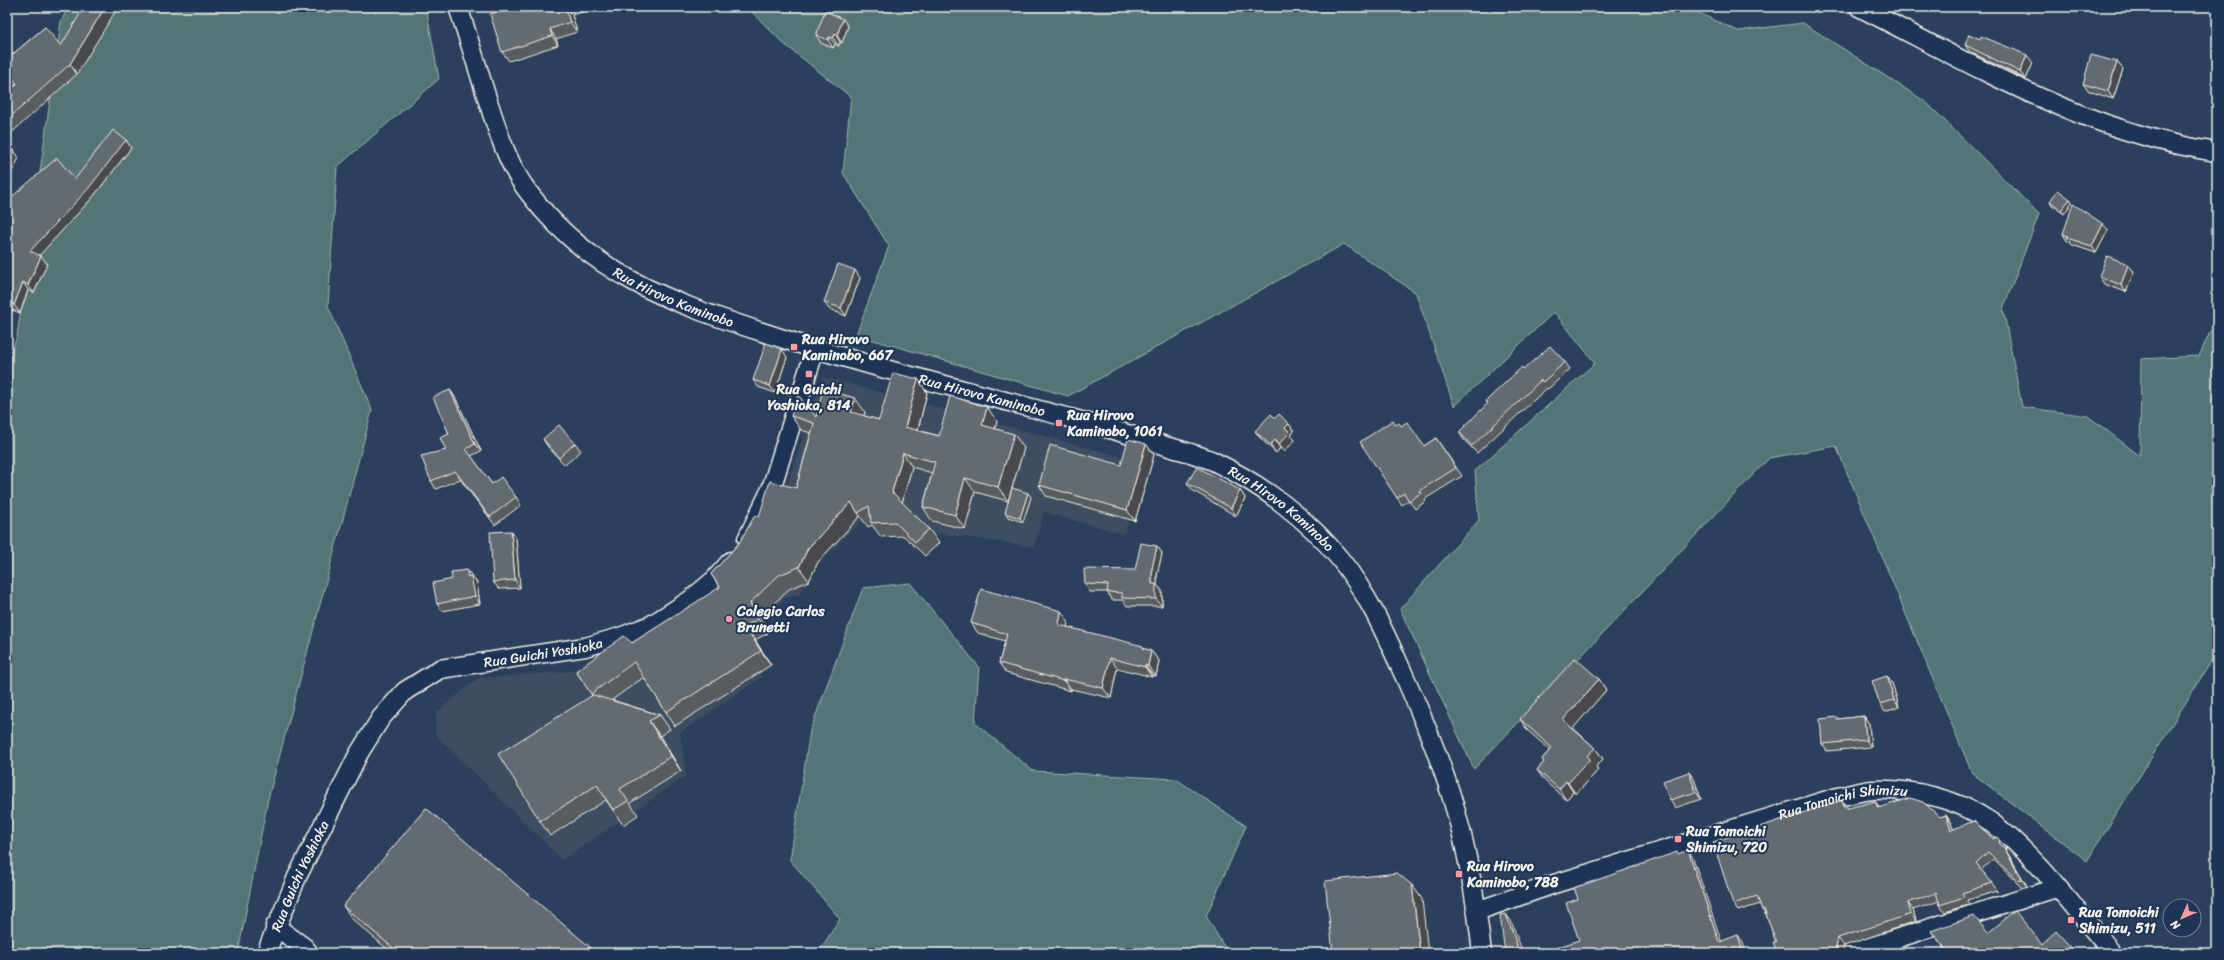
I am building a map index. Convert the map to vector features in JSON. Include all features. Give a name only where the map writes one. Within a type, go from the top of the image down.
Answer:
[{"type":"street","name":"Rua Hirovo Kaminobo","points":[[458,7],[496,125],[513,168],[526,190],[540,208],[571,238],[620,275],[653,293],[690,309],[815,349],[1124,432],[1210,460],[1254,484],[1292,512],[1338,557],[1364,591],[1378,616],[1425,721],[1451,795],[1477,911],[1482,953]]},
{"type":"street","points":[[1859,7],[2035,96],[2084,117],[2141,137],[2182,147],[2217,152]]},
{"type":"street","name":"Rua Guichi Yoshioka","points":[[266,953],[297,878],[359,753],[381,718],[405,691],[431,674],[447,667],[585,647],[620,637],[651,625],[671,613],[714,580],[750,536],[766,501],[815,349]]},
{"type":"street","name":"Rua Tomoichi Shimizu","points":[[1477,911],[1554,884],[1837,797],[1872,790],[1913,792],[1941,799],[1968,809],[1990,822],[2007,836],[2056,888],[2113,953]]},
{"type":"street","points":[[1851,953],[1896,947],[2056,888]]},
{"type":"street","points":[[276,926],[309,953]]},
{"type":"shaded area","name":"Colegio Carlos Brunetti","points":[[823,377],[1149,464],[1124,534],[1044,512],[1034,547],[860,522],[814,568],[800,594],[784,598],[740,642],[762,677],[680,733],[686,776],[562,860],[435,734],[436,713],[478,678],[563,672],[626,657],[737,582],[782,500]]},
{"type":"green space","points":[[68,7],[426,7],[439,79],[337,167],[328,306],[372,410],[268,799],[238,953],[7,953],[7,367],[17,336],[61,22]]},
{"type":"green space","points":[[747,7],[1686,7],[1738,31],[1803,23],[1926,102],[2039,214],[2003,309],[2022,407],[2088,416],[2140,456],[2141,359],[2199,356],[2217,317],[2217,652],[2087,861],[1972,773],[1836,446],[1769,458],[1474,769],[1400,609],[1479,520],[1475,471],[1595,363],[1554,312],[1454,406],[1416,293],[1344,244],[1068,396],[856,335],[889,246],[843,173],[851,97],[783,43]]},
{"type":"green space","points":[[910,583],[979,667],[975,723],[1033,771],[1176,779],[1246,826],[1206,916],[1228,953],[818,953],[840,919],[790,860],[810,731],[863,588]]},
{"type":"building","points":[[84,7],[105,7],[70,64],[7,120],[7,93],[17,84],[7,72],[7,59],[45,27],[61,46]]},
{"type":"building","points":[[512,7],[565,7],[570,22],[550,29],[552,36],[502,52],[490,14]]},
{"type":"building","points":[[825,11],[843,19],[837,35],[835,34],[833,38],[829,37],[828,40],[816,35]]},
{"type":"building","points":[[1969,34],[1980,39],[1981,36],[2027,55],[2020,72],[1965,45]]},
{"type":"building","points":[[2091,55],[2117,62],[2108,91],[2083,84]]},
{"type":"building","points":[[113,130],[126,140],[88,189],[30,251],[41,256],[28,285],[23,282],[14,305],[7,303],[7,201],[57,158],[75,179]]},
{"type":"building","points":[[7,146],[14,150],[7,163]]},
{"type":"building","points":[[2058,190],[2070,199],[2061,210],[2050,201]]},
{"type":"building","points":[[2073,204],[2103,224],[2092,246],[2067,238],[2068,236],[2063,234]]},
{"type":"building","points":[[2107,256],[2128,264],[2121,285],[2099,276]]},
{"type":"building","points":[[838,264],[855,270],[841,308],[824,302]]},
{"type":"building","points":[[766,343],[782,349],[770,386],[753,380]]},
{"type":"building","points":[[1550,346],[1565,362],[1543,382],[1541,380],[1472,446],[1459,432],[1488,403],[1486,401],[1522,367],[1524,369]]},
{"type":"building","points":[[893,373],[918,379],[905,427],[939,436],[950,396],[987,407],[982,425],[1014,434],[998,487],[965,478],[955,515],[923,507],[935,462],[903,453],[892,492],[929,529],[915,542],[895,522],[871,523],[869,506],[858,513],[851,502],[808,548],[799,567],[779,575],[750,603],[758,619],[745,626],[761,651],[666,712],[634,662],[591,694],[576,671],[624,636],[632,643],[720,587],[711,574],[739,543],[755,515],[759,517],[770,481],[796,488],[814,423],[791,416],[798,395],[816,417],[823,389],[855,398],[851,412],[879,420]]},
{"type":"building","points":[[450,390],[475,444],[466,449],[492,484],[501,477],[516,497],[490,517],[455,471],[431,481],[421,456],[446,450],[440,438],[449,434],[433,397]]},
{"type":"building","points":[[1271,414],[1275,418],[1279,414],[1289,424],[1285,428],[1290,432],[1279,444],[1275,440],[1270,445],[1255,431]]},
{"type":"building","points":[[1393,420],[1396,425],[1399,423],[1401,426],[1407,422],[1424,446],[1436,438],[1456,468],[1419,491],[1421,493],[1409,501],[1404,493],[1397,498],[1360,442]]},
{"type":"building","points":[[559,425],[575,443],[559,458],[543,439]]},
{"type":"building","points":[[1128,439],[1146,444],[1127,510],[1039,485],[1050,445],[1121,465]]},
{"type":"building","points":[[1197,467],[1240,490],[1231,508],[1187,483]]},
{"type":"building","points":[[1012,488],[1028,493],[1020,518],[1005,513]]},
{"type":"building","points":[[511,531],[515,580],[493,582],[490,532]]},
{"type":"building","points":[[1141,543],[1157,546],[1152,568],[1152,584],[1156,584],[1156,599],[1122,598],[1122,593],[1107,592],[1108,585],[1085,584],[1084,569],[1135,570]]},
{"type":"building","points":[[467,570],[468,577],[471,576],[475,596],[437,604],[433,583],[452,579],[451,572]]},
{"type":"building","points":[[981,589],[1061,611],[1059,625],[1143,646],[1143,648],[1151,651],[1148,666],[1145,665],[1145,667],[1110,658],[1103,688],[1064,679],[1064,681],[999,663],[1007,634],[971,623]]},
{"type":"building","points":[[1575,658],[1599,679],[1563,720],[1595,748],[1587,756],[1590,759],[1568,783],[1566,781],[1559,789],[1537,770],[1544,762],[1542,759],[1552,748],[1520,719]]},
{"type":"building","points":[[1887,676],[1894,700],[1880,704],[1872,681]]},
{"type":"building","points":[[593,695],[660,715],[649,721],[671,756],[620,789],[628,801],[613,810],[597,785],[540,821],[498,754]]},
{"type":"building","points":[[1864,716],[1866,740],[1822,744],[1820,719]]},
{"type":"building","points":[[1689,772],[1696,792],[1670,800],[1663,781]]},
{"type":"building","points":[[1910,798],[1923,802],[1940,817],[1946,815],[1951,830],[1974,821],[1993,839],[1997,837],[2000,841],[1998,843],[2005,849],[2021,879],[2017,880],[1988,852],[1976,863],[1992,883],[1962,893],[1964,897],[1940,905],[1936,893],[1908,903],[1911,914],[1838,938],[1836,948],[1839,953],[1777,953],[1773,942],[1776,942],[1764,909],[1762,910],[1757,896],[1733,904],[1713,842],[1842,800],[1845,809],[1875,801],[1878,808]]},
{"type":"building","points":[[426,808],[597,953],[399,953],[343,906]]},
{"type":"building","points":[[1688,850],[1719,942],[1738,935],[1743,953],[1541,953],[1579,940],[1566,903],[1578,899],[1574,888],[1677,852],[1678,854]]},
{"type":"building","points":[[1397,873],[1412,885],[1420,953],[1333,953],[1325,881]]},
{"type":"building","points":[[2015,911],[2042,944],[2056,931],[2076,953],[1949,953],[1931,931],[1974,916],[1988,933]]},
{"type":"building","points":[[1506,914],[1519,951],[1522,950],[1523,953],[1505,953],[1500,915]]},
{"type":"place","name":"Rua Hirovo Kaminobo, 667","points":[[794,347]]},
{"type":"place","name":"Rua Guichi Yoshioka, 814","points":[[809,374]]},
{"type":"place","name":"Rua Hirovo Kaminobo, 1061","points":[[1059,423]]},
{"type":"place","name":"Colegio Carlos Brunetti","points":[[729,619]]},
{"type":"place","name":"Rua Tomoichi Shimizu, 720","points":[[1678,839]]},
{"type":"place","name":"Rua Hirovo Kaminobo, 788","points":[[1459,874]]},
{"type":"place","name":"Rua Tomoichi Shimizu, 511","points":[[2071,920]]}]
